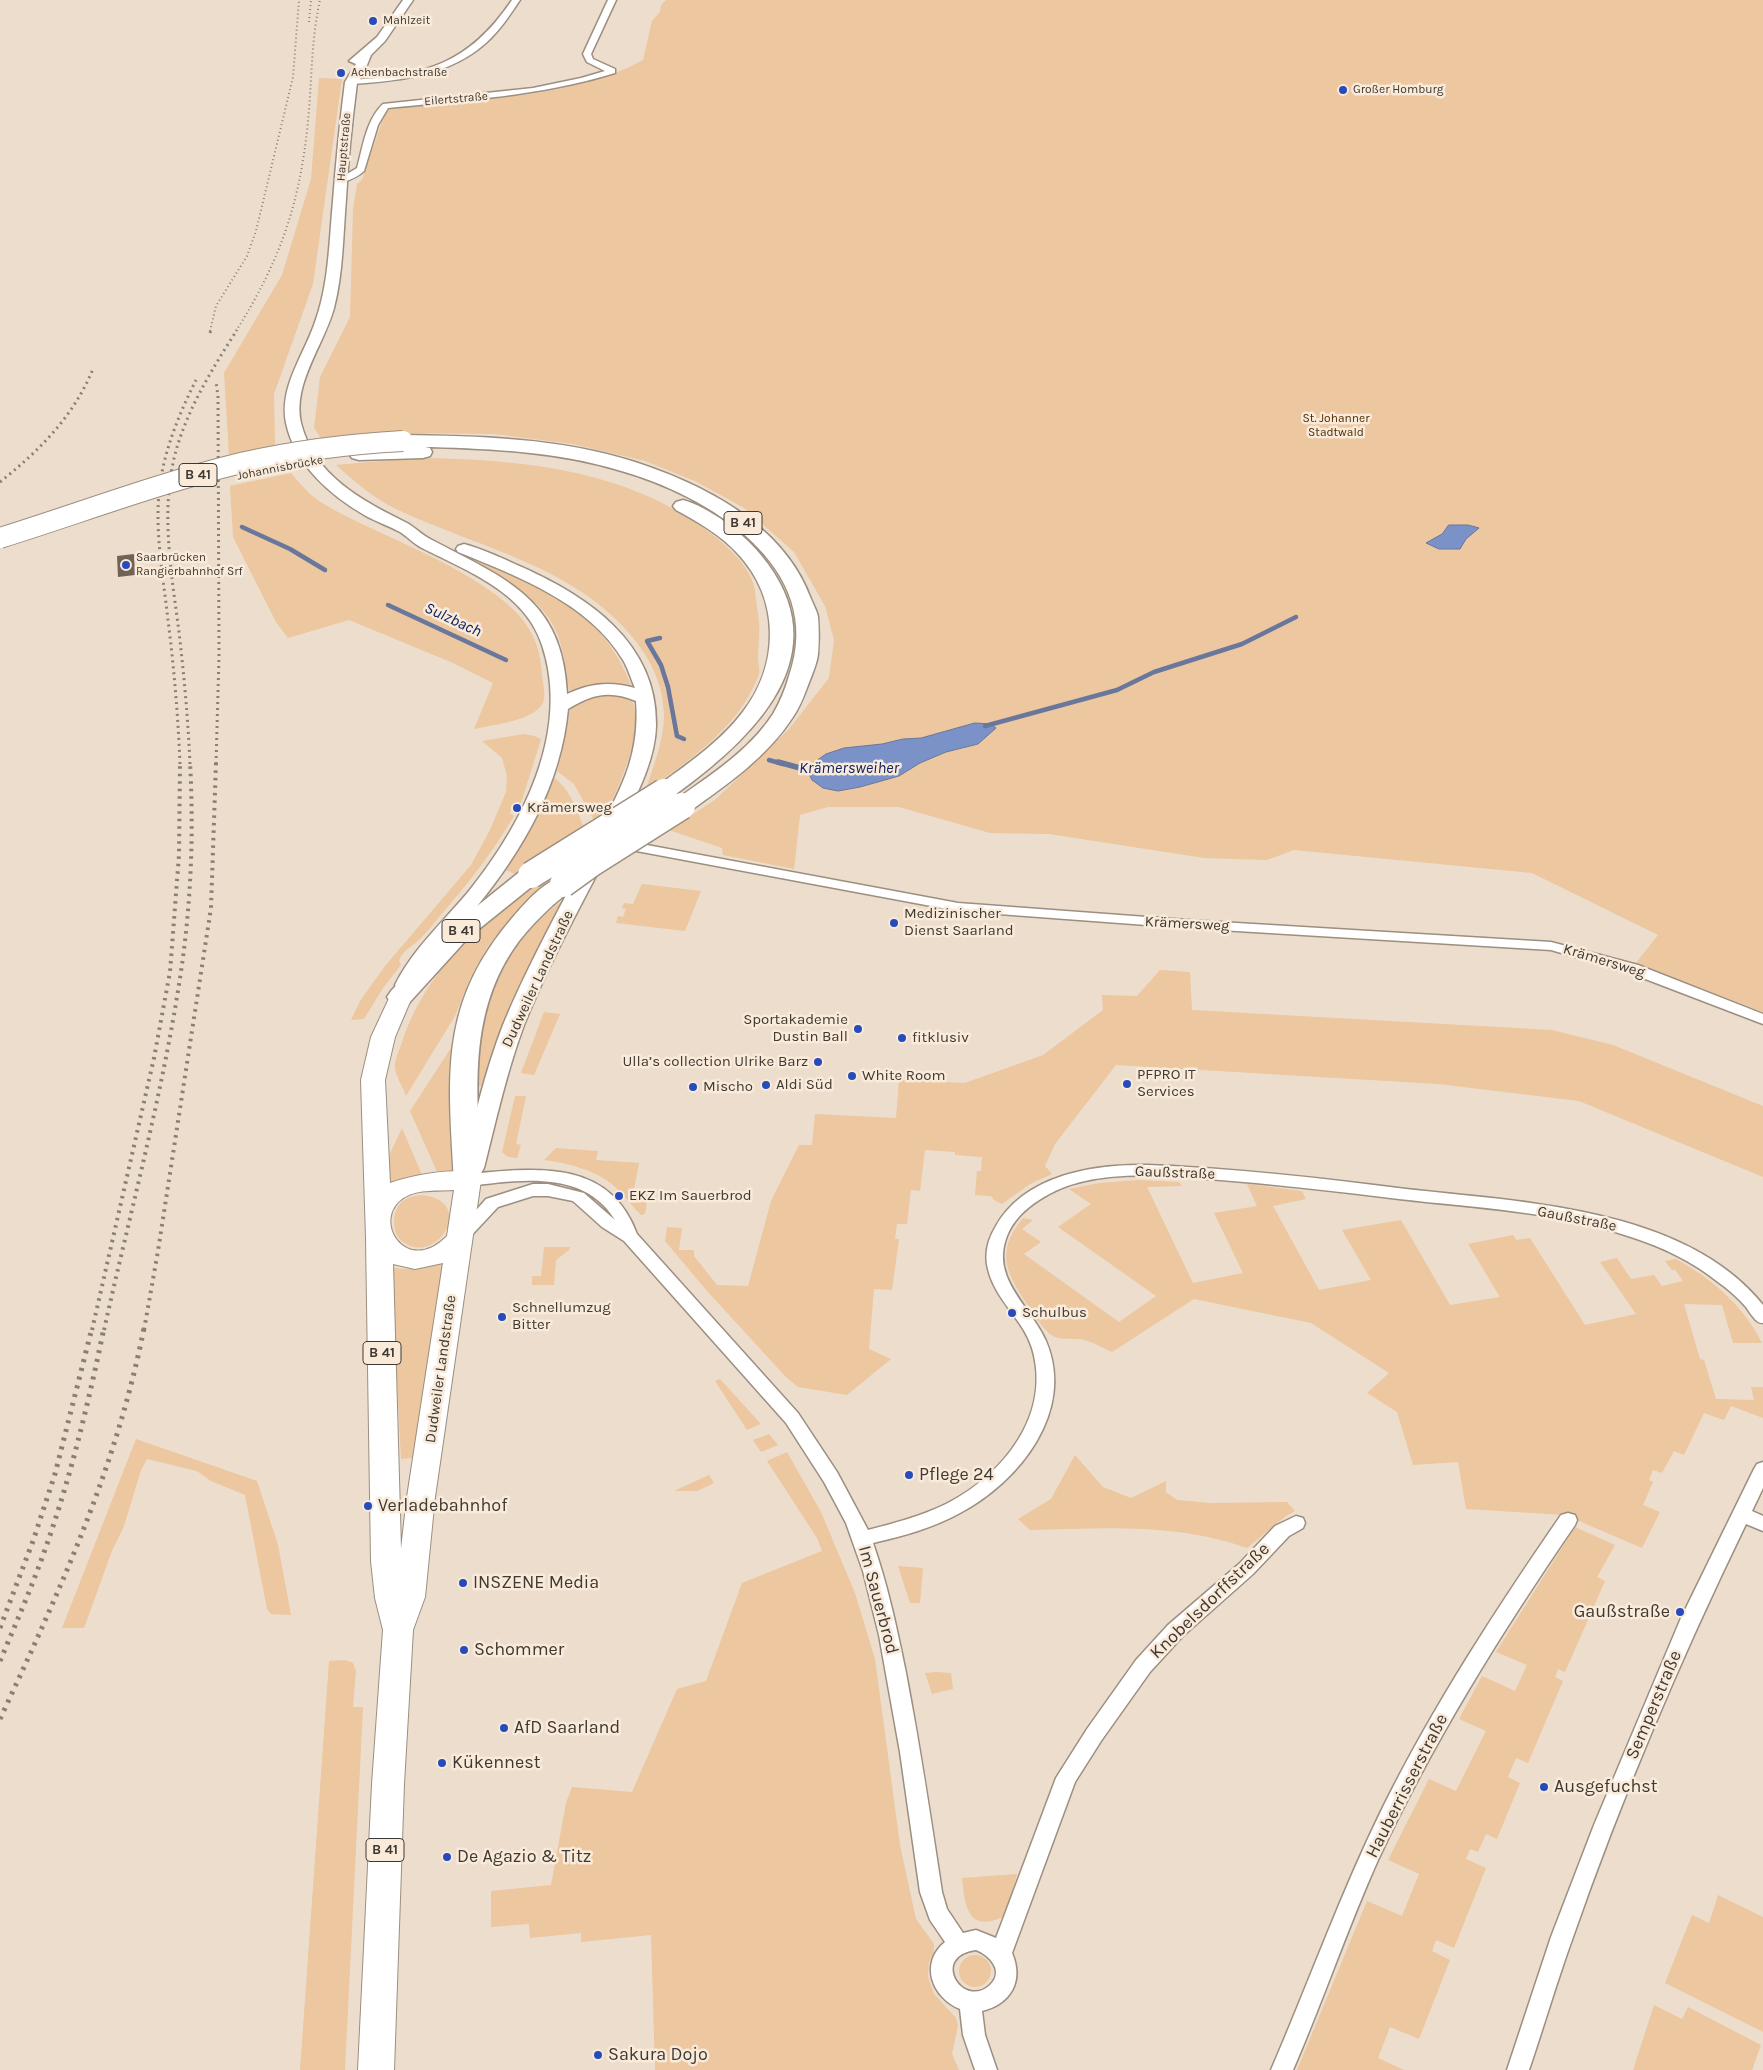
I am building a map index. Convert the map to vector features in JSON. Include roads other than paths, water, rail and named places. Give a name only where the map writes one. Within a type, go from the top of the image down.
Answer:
[{"type":"highway","name":"B 41","points":[[400,997],[460,932],[531,875],[741,762],[763,740],[792,700],[806,660],[809,630],[803,598],[795,580],[770,546],[729,512],[683,487],[627,466],[568,452],[460,441],[403,442]]},
{"type":"highway","name":"Johannisbrücke","points":[[0,538],[219,469],[306,451],[403,442]]},
{"type":"highway","name":"Johannisbrücke","points":[[0,550],[218,481],[272,468],[352,455],[451,452]]},
{"type":"highway","name":"B 41","points":[[451,452],[502,454],[594,471],[624,480],[667,497],[707,520],[745,549],[762,568],[780,608],[782,631],[781,654],[775,677],[752,716],[736,734],[694,771],[673,799],[531,911],[512,933],[486,975],[475,1000],[465,1045],[468,1180]]},
{"type":"main road","name":"Hauptstraße","points":[[338,214],[351,81],[357,75],[366,54],[381,39],[408,0]]},
{"type":"main road","name":"Dudweiler Landstraße","points":[[338,214],[336,249],[327,310],[293,392],[293,423],[298,438],[310,460],[331,484],[372,513],[407,530],[465,549],[506,566],[550,588],[586,610],[616,637],[630,657],[644,688],[647,727],[636,770],[604,841],[559,928],[514,1025],[491,1096],[475,1162],[468,1180],[421,1497],[410,1597],[398,1630],[388,1784],[376,2070]]},
{"type":"main road","name":"Dudweiler Landstraße","points":[[398,1630],[390,1598],[386,1561],[373,1080],[375,1062],[384,1029],[414,967],[495,870],[527,819],[552,756],[560,706],[556,660],[543,627],[534,613],[499,583],[455,557],[424,542],[407,530]]},
{"type":"main road","points":[[560,706],[586,691],[606,687],[628,690],[646,699]]},
{"type":"main road","points":[[460,1238],[448,1250],[439,1254],[424,1258],[406,1259],[396,1255],[378,1227],[390,1195],[400,1189],[414,1185],[468,1180]]},
{"type":"street","points":[[351,81],[411,77],[448,65],[462,57],[500,26],[516,0]]},
{"type":"street","name":"Eilertstraße","points":[[341,180],[357,173],[361,168],[374,126],[381,109],[386,106],[533,90],[600,76],[612,71],[590,60],[587,54],[612,0]]},
{"type":"street","name":"Krämersweg","points":[[604,841],[859,890],[977,909],[1167,923],[1551,946],[1589,953],[1627,966],[1763,1019]]},
{"type":"street","name":"Gaußstraße","points":[[862,1539],[926,1521],[968,1499],[990,1484],[1012,1465],[1029,1443],[1039,1419],[1044,1395],[1045,1371],[1041,1348],[1032,1329],[1003,1288],[994,1265],[995,1247],[1001,1229],[1020,1206],[1056,1185],[1073,1178],[1097,1173],[1186,1173],[1300,1182],[1534,1211],[1605,1223],[1656,1239],[1703,1263],[1743,1294],[1763,1317]]},
{"type":"street","name":"Im Sauerbrod","points":[[468,1180],[539,1175],[554,1176],[582,1183],[596,1191],[614,1206],[622,1216],[630,1237]]},
{"type":"street","name":"Im Sauerbrod","points":[[460,1238],[492,1203],[513,1195],[533,1190],[548,1190],[578,1197],[608,1223],[630,1237],[792,1418],[829,1475],[862,1539],[878,1589],[902,1701],[931,1892],[938,1913],[958,1944]]},
{"type":"street","points":[[1763,1469],[1741,1514],[1763,1524]]},
{"type":"street","name":"Semperstraße","points":[[1518,2070],[1562,1937],[1604,1826],[1691,1618],[1741,1514]]},
{"type":"street","name":"Hauberrisserstraße","points":[[1282,2070],[1301,2027],[1347,1908],[1392,1810],[1445,1710],[1497,1624],[1568,1520]]},
{"type":"street","name":"Knobelsdorffstraße","points":[[1001,1953],[1018,1912],[1045,1829],[1066,1778],[1094,1735],[1143,1666],[1176,1631],[1246,1569],[1282,1531],[1296,1523]]},
{"type":"street","points":[[976,1940],[994,1946],[1001,1953],[1005,1959],[1008,1972],[1005,1985],[996,1995],[984,2001],[970,2002],[958,1998],[949,1991],[943,1981],[940,1970],[943,1960],[949,1950],[958,1944],[976,1940]]},
{"type":"street","points":[[970,2002],[974,2034],[986,2070]]},
{"type":"water","points":[[1449,525],[1468,525],[1479,528],[1466,539],[1460,549],[1439,549],[1426,543],[1442,534]]},
{"type":"water","name":"Krämersweiher","points":[[975,723],[991,724],[996,728],[978,744],[946,752],[920,763],[899,776],[838,791],[823,788],[812,780],[809,774],[813,763],[826,754],[844,748],[921,738]]},
{"type":"waterway","name":"Sulzbach","points":[[242,527],[290,549],[325,570]]},
{"type":"waterway","name":"Sulzbach","points":[[388,605],[506,660]]},
{"type":"waterway","points":[[985,726],[1117,690],[1154,672],[1242,644],[1296,617]]},
{"type":"waterway","points":[[660,638],[647,641],[661,665],[668,687],[677,736],[684,739]]},
{"type":"waterway","points":[[769,760],[783,764]]},
{"type":"waterway","points":[[778,762],[815,772]]},
{"type":"railway","points":[[210,331],[216,306],[247,256],[256,231],[293,77],[299,0]]},
{"type":"railway","points":[[309,22],[311,0]]},
{"type":"railway","points":[[236,331],[265,280],[276,256],[286,231],[300,179],[309,106],[313,45],[320,0]]},
{"type":"railway","points":[[190,764],[184,681],[168,537],[169,490],[178,444],[189,414],[237,330]]},
{"type":"railway","points":[[0,482],[29,458],[54,432],[76,402],[93,369]]},
{"type":"railway","points":[[180,764],[174,674],[160,552],[158,501],[162,471],[169,444],[196,380]]},
{"type":"railway","points":[[216,382],[218,396],[219,656],[216,764]]},
{"type":"railway","points":[[104,1330],[155,1110],[180,978],[191,870],[190,762]]},
{"type":"railway","points":[[144,1330],[211,908],[216,762]]},
{"type":"railway","points":[[92,1330],[154,1058],[170,972],[179,855],[180,764]]},
{"type":"railway","points":[[0,1628],[33,1541],[55,1474],[92,1328]]},
{"type":"railway","points":[[0,1661],[37,1571],[57,1515],[79,1436],[104,1328]]},
{"type":"railway","points":[[0,1719],[65,1576],[102,1480],[132,1380],[144,1328]]},
{"type":"place","name":"Mahlzeit","points":[[373,21]]},
{"type":"place","name":"Achenbachstraße","points":[[341,73]]},
{"type":"place","name":"Großer Homburg","points":[[1343,90]]},
{"type":"place","name":"Saarbrücken Rangierbahnhof Srf","points":[[126,565]]},
{"type":"place","name":"Krämersweg","points":[[517,808]]},
{"type":"place","name":"Medizinischer Dienst Saarland","points":[[894,923]]},
{"type":"place","name":"Sportakademie Dustin Ball","points":[[858,1029]]},
{"type":"place","name":"fitklusiv","points":[[902,1038]]},
{"type":"place","name":"Ulla’s collection Ulrike Barz","points":[[818,1062]]},
{"type":"place","name":"White Room","points":[[852,1076]]},
{"type":"place","name":"PFPRO IT Services","points":[[1127,1084]]},
{"type":"place","name":"Aldi Süd","points":[[766,1085]]},
{"type":"place","name":"Mischo","points":[[693,1087]]},
{"type":"place","name":"EKZ Im Sauerbrod","points":[[619,1196]]},
{"type":"place","name":"Schulbus","points":[[1012,1313]]},
{"type":"place","name":"Schnellumzug Bitter","points":[[502,1317]]},
{"type":"place","name":"Pflege 24","points":[[909,1475]]},
{"type":"place","name":"Verladebahnhof","points":[[368,1506]]},
{"type":"place","name":"INSZENE Media","points":[[463,1583]]},
{"type":"place","name":"Gaußstraße","points":[[1680,1612]]},
{"type":"place","name":"Schommer","points":[[464,1650]]},
{"type":"place","name":"AfD Saarland","points":[[504,1728]]},
{"type":"place","name":"Kükennest","points":[[442,1763]]},
{"type":"place","name":"Ausgefuchst","points":[[1544,1787]]},
{"type":"place","name":"De Agazio & Titz","points":[[447,1857]]},
{"type":"place","name":"Sakura Dojo","points":[[598,2055]]},
{"type":"park label","name":"St. Johanner Stadtwald","points":[[1336,426]]}]
